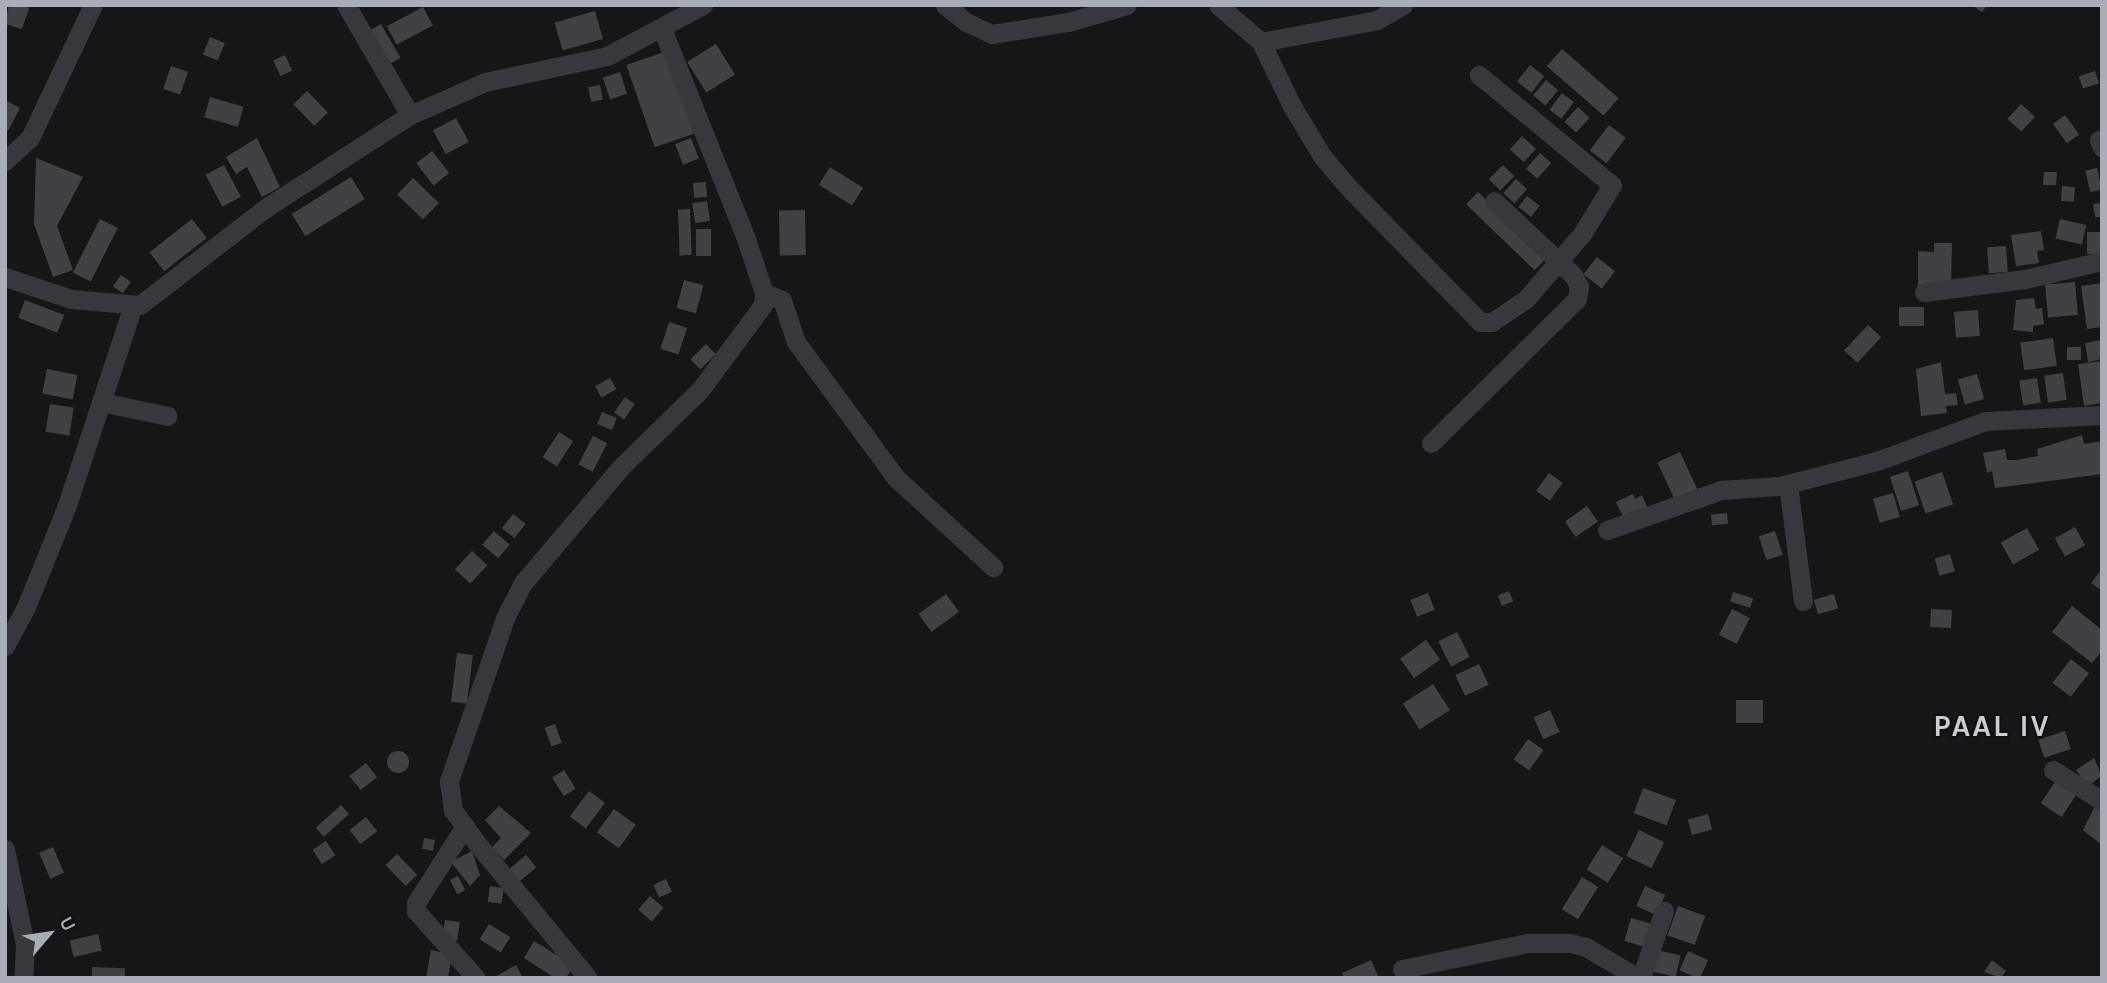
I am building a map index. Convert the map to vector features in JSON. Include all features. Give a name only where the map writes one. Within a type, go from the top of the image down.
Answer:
[{"type":"street","points":[[5,161],[30,138],[93,5]]},
{"type":"street","points":[[346,5],[410,115]]},
{"type":"street","points":[[5,646],[43,566],[132,308],[206,257],[267,207],[410,115],[485,82],[607,56],[703,5]]},
{"type":"street","points":[[945,5],[966,22],[992,34],[1068,22],[1127,5]]},
{"type":"street","points":[[1218,5],[1261,42],[1322,156],[1480,322],[1507,315],[1557,263],[1612,185],[1479,75]]},
{"type":"street","points":[[1261,42],[1377,20],[1403,5]]},
{"type":"street","points":[[588,978],[464,826],[453,810],[449,781],[505,618],[523,583],[622,466],[700,390],[756,320],[764,293],[662,28]]},
{"type":"street","points":[[1431,443],[1577,299],[1577,282],[1494,201]]},
{"type":"street","points":[[1924,292],[2025,279],[2102,261]]},
{"type":"street","points":[[5,277],[50,294],[132,308]]},
{"type":"street","points":[[764,293],[782,300],[796,342],[896,478],[993,567]]},
{"type":"street","points":[[101,402],[168,416]]},
{"type":"street","points":[[1607,530],[1721,490],[1788,484],[1877,461],[1986,421],[2102,415]]},
{"type":"street","points":[[1788,484],[1803,601]]},
{"type":"street","points":[[2053,770],[2102,801]]},
{"type":"street","points":[[464,826],[416,902],[416,911],[475,978]]},
{"type":"street","points":[[5,849],[25,945],[23,978]]},
{"type":"street","points":[[1402,970],[1528,943],[1570,943],[1586,947],[1639,978],[1664,911]]},
{"type":"building","points":[[9,5],[30,5],[22,29],[5,24]]},
{"type":"building","points":[[1972,5],[1987,5],[1982,12]]},
{"type":"building","points":[[423,7],[433,26],[397,45],[387,26]]},
{"type":"building","points":[[595,11],[603,39],[563,50],[555,23]]},
{"type":"building","points":[[381,24],[400,58],[382,68],[363,34]]},
{"type":"building","points":[[210,37],[225,43],[218,61],[203,55]]},
{"type":"building","points":[[716,44],[735,75],[706,93],[687,62]]},
{"type":"building","points":[[1562,49],[1619,98],[1604,116],[1547,66]]},
{"type":"building","points":[[667,51],[695,133],[655,147],[626,65]]},
{"type":"building","points":[[285,55],[292,70],[280,76],[273,60]]},
{"type":"building","points":[[1530,65],[1544,76],[1531,93],[1517,82]]},
{"type":"building","points":[[171,66],[188,72],[180,95],[163,89]]},
{"type":"building","points":[[2095,71],[2099,83],[2083,89],[2079,76]]},
{"type":"building","points":[[620,72],[627,94],[610,99],[603,78]]},
{"type":"building","points":[[1546,80],[1558,90],[1545,106],[1533,95]]},
{"type":"building","points":[[600,85],[603,100],[591,102],[588,87]]},
{"type":"building","points":[[307,91],[328,113],[314,126],[293,104]]},
{"type":"building","points":[[1562,93],[1574,102],[1561,119],[1549,110]]},
{"type":"building","points":[[210,97],[244,107],[238,127],[204,117]]},
{"type":"building","points":[[5,100],[20,108],[8,131],[5,129]]},
{"type":"building","points":[[2021,104],[2035,117],[2021,132],[2007,119]]},
{"type":"building","points":[[1578,107],[1590,118],[1576,133],[1564,122]]},
{"type":"building","points":[[2065,115],[2079,134],[2067,143],[2053,124]]},
{"type":"building","points":[[456,118],[469,142],[446,154],[433,130]]},
{"type":"building","points":[[1609,125],[1626,138],[1607,163],[1590,151]]},
{"type":"building","points":[[1522,136],[1536,149],[1524,162],[1510,149]]},
{"type":"building","points":[[257,138],[280,187],[262,197],[247,167],[236,174],[226,157]]},
{"type":"building","points":[[691,138],[699,159],[683,165],[675,144]]},
{"type":"building","points":[[432,151],[449,173],[433,185],[416,163]]},
{"type":"building","points":[[1540,153],[1551,163],[1537,179],[1526,169]]},
{"type":"building","points":[[36,158],[83,177],[57,226],[73,270],[53,277],[34,224]]},
{"type":"building","points":[[224,165],[241,197],[222,207],[205,175]]},
{"type":"building","points":[[1503,165],[1514,176],[1500,190],[1489,179]]},
{"type":"building","points":[[830,167],[863,188],[852,205],[819,185]]},
{"type":"building","points":[[2097,168],[2102,189],[2090,192],[2085,171]]},
{"type":"building","points":[[2044,172],[2057,172],[2056,185],[2043,185]]},
{"type":"building","points":[[351,177],[365,199],[305,236],[292,214]]},
{"type":"building","points":[[413,178],[439,203],[423,220],[397,195]]},
{"type":"building","points":[[1516,179],[1527,189],[1514,203],[1503,193]]},
{"type":"building","points":[[706,182],[707,197],[694,198],[693,183]]},
{"type":"building","points":[[2062,186],[2075,187],[2074,202],[2061,201]]},
{"type":"building","points":[[1478,192],[1546,258],[1535,270],[1466,204]]},
{"type":"building","points":[[1527,196],[1540,206],[1531,217],[1518,207]]},
{"type":"building","points":[[707,201],[710,221],[695,223],[692,203]]},
{"type":"building","points":[[2102,203],[2102,217],[2095,217],[2093,204]]},
{"type":"building","points":[[678,209],[690,209],[692,255],[680,255]]},
{"type":"building","points":[[779,210],[805,210],[806,255],[780,255]]},
{"type":"building","points":[[100,219],[118,228],[91,282],[73,272]]},
{"type":"building","points":[[192,219],[207,238],[164,271],[149,252]]},
{"type":"building","points":[[2060,219],[2086,225],[2082,245],[2056,238]]},
{"type":"building","points":[[696,229],[711,229],[711,256],[696,256]]},
{"type":"building","points":[[2041,231],[2044,250],[2037,251],[2039,263],[2016,266],[2011,235]]},
{"type":"building","points":[[2087,232],[2102,232],[2102,254],[2087,254]]},
{"type":"building","points":[[1934,243],[1952,243],[1951,286],[1918,286],[1918,251],[1934,252]]},
{"type":"building","points":[[2006,246],[2008,272],[1989,273],[1987,247]]},
{"type":"building","points":[[1597,257],[1615,271],[1602,288],[1583,274]]},
{"type":"building","points":[[121,275],[131,282],[123,293],[113,286]]},
{"type":"building","points":[[684,280],[703,285],[696,313],[676,308]]},
{"type":"building","points":[[2075,282],[2078,315],[2048,317],[2045,285]]},
{"type":"building","points":[[2102,283],[2102,327],[2087,329],[2081,286]]},
{"type":"building","points":[[2034,298],[2036,309],[2042,308],[2044,324],[2033,326],[2033,332],[2013,330],[2016,300]]},
{"type":"building","points":[[25,300],[64,315],[57,333],[18,318]]},
{"type":"building","points":[[1899,307],[1924,307],[1924,326],[1899,326]]},
{"type":"building","points":[[1978,310],[1980,336],[1956,338],[1954,312]]},
{"type":"building","points":[[669,322],[687,328],[678,355],[660,349]]},
{"type":"building","points":[[1868,325],[1881,337],[1857,363],[1844,351]]},
{"type":"building","points":[[2053,338],[2057,366],[2024,370],[2020,343]]},
{"type":"building","points":[[2102,340],[2102,359],[2088,362],[2085,343]]},
{"type":"building","points":[[706,344],[716,354],[700,369],[690,360]]},
{"type":"building","points":[[2067,347],[2081,347],[2081,360],[2067,360]]},
{"type":"building","points":[[2102,361],[2102,403],[2084,406],[2078,364]]},
{"type":"building","points":[[1941,362],[1945,394],[1956,393],[1958,405],[1946,406],[1947,413],[1921,416],[1916,369]]},
{"type":"building","points":[[47,369],[77,375],[73,399],[42,394]]},
{"type":"building","points":[[2063,373],[2067,400],[2048,402],[2044,376]]},
{"type":"building","points":[[1977,374],[1984,399],[1965,405],[1958,380]]},
{"type":"building","points":[[610,378],[616,389],[601,398],[595,386]]},
{"type":"building","points":[[2037,378],[2041,403],[2023,406],[2019,381]]},
{"type":"building","points":[[625,397],[635,404],[624,419],[614,413]]},
{"type":"building","points":[[50,404],[74,408],[69,435],[46,432]]},
{"type":"building","points":[[602,412],[617,418],[612,430],[597,424]]},
{"type":"building","points":[[559,432],[573,441],[557,466],[543,457]]},
{"type":"building","points":[[2082,435],[2084,444],[2102,441],[2102,474],[1995,488],[1992,471],[1987,473],[1983,453],[2005,449],[2007,460],[2038,456],[2037,449]]},
{"type":"building","points":[[593,436],[607,443],[593,472],[578,465]]},
{"type":"building","points":[[1680,452],[1698,491],[1676,502],[1657,463]]},
{"type":"building","points":[[1908,471],[1919,505],[1901,511],[1890,477]]},
{"type":"building","points":[[1942,472],[1953,504],[1926,514],[1915,481]]},
{"type":"building","points":[[1549,473],[1563,483],[1550,501],[1536,491]]},
{"type":"building","points":[[1893,493],[1900,517],[1880,523],[1873,499]]},
{"type":"building","points":[[1633,494],[1635,499],[1642,495],[1649,511],[1626,522],[1616,502]]},
{"type":"building","points":[[1587,506],[1598,522],[1576,537],[1565,521]]},
{"type":"building","points":[[1727,513],[1728,524],[1712,525],[1711,514]]},
{"type":"building","points":[[513,514],[526,524],[515,538],[502,528]]},
{"type":"building","points":[[2075,527],[2085,545],[2065,557],[2055,538]]},
{"type":"building","points":[[2027,528],[2039,550],[2013,564],[2001,543]]},
{"type":"building","points":[[494,531],[510,545],[498,558],[482,545]]},
{"type":"building","points":[[1775,531],[1783,555],[1767,560],[1759,536]]},
{"type":"building","points":[[472,551],[487,565],[470,584],[455,569]]},
{"type":"building","points":[[1950,554],[1955,571],[1940,576],[1935,558]]},
{"type":"building","points":[[2102,569],[2102,591],[2091,583]]},
{"type":"building","points":[[1509,591],[1513,601],[1502,606],[1498,595]]},
{"type":"building","points":[[1733,592],[1753,598],[1750,608],[1730,602]]},
{"type":"building","points":[[1428,593],[1435,610],[1417,617],[1410,600]]},
{"type":"building","points":[[946,594],[959,612],[931,632],[918,614]]},
{"type":"building","points":[[1834,594],[1838,608],[1818,614],[1814,600]]},
{"type":"building","points":[[2072,606],[2102,630],[2102,651],[2092,663],[2052,632]]},
{"type":"building","points":[[1732,609],[1750,618],[1737,644],[1719,635]]},
{"type":"building","points":[[1931,609],[1952,610],[1951,628],[1930,627]]},
{"type":"building","points":[[1457,632],[1470,657],[1451,666],[1438,642]]},
{"type":"building","points":[[1426,640],[1440,659],[1414,678],[1400,659]]},
{"type":"building","points":[[457,653],[473,655],[467,704],[451,702]]},
{"type":"building","points":[[2071,659],[2089,673],[2071,697],[2053,683]]},
{"type":"building","points":[[1479,664],[1489,685],[1465,696],[1455,675]]},
{"type":"building","points":[[1433,684],[1450,710],[1420,730],[1403,704]]},
{"type":"building","points":[[1736,700],[1763,700],[1763,723],[1736,723]]},
{"type":"building","points":[[1550,710],[1560,732],[1543,739],[1534,717]]},
{"type":"building","points":[[555,724],[562,743],[552,747],[545,728]]},
{"type":"building","points":[[2065,731],[2071,749],[2044,758],[2038,740]]},
{"type":"building","points":[[1528,739],[1544,750],[1529,770],[1514,759]]},
{"type":"building","points":[[398,751],[406,754],[409,762],[406,770],[398,773],[390,770],[387,762],[390,754]]},
{"type":"building","points":[[2094,758],[2102,776],[2087,786],[2076,770]]},
{"type":"building","points":[[366,763],[377,777],[361,790],[349,776]]},
{"type":"building","points":[[564,770],[576,789],[564,796],[552,777]]},
{"type":"building","points":[[2057,779],[2078,793],[2062,817],[2041,803]]},
{"type":"building","points":[[1643,788],[1676,800],[1667,825],[1634,813]]},
{"type":"building","points":[[589,791],[605,803],[586,829],[570,817]]},
{"type":"building","points":[[341,805],[349,814],[324,837],[316,828]]},
{"type":"building","points":[[499,806],[531,833],[504,860],[492,847],[501,838],[485,820]]},
{"type":"building","points":[[2095,806],[2102,809],[2102,845],[2083,830]]},
{"type":"building","points":[[614,809],[636,825],[619,848],[597,832]]},
{"type":"building","points":[[1708,814],[1712,829],[1692,835],[1688,819]]},
{"type":"building","points":[[366,817],[377,831],[361,844],[349,830]]},
{"type":"building","points":[[1639,830],[1664,842],[1651,868],[1626,856]]},
{"type":"building","points":[[424,838],[435,840],[433,851],[422,849]]},
{"type":"building","points":[[326,841],[335,855],[322,864],[313,850]]},
{"type":"building","points":[[1602,845],[1623,858],[1608,883],[1587,870]]},
{"type":"building","points":[[53,847],[64,873],[50,879],[39,853]]},
{"type":"building","points":[[472,851],[480,875],[470,886],[451,862]]},
{"type":"building","points":[[397,854],[417,875],[406,886],[385,865]]},
{"type":"building","points":[[526,855],[536,867],[519,881],[509,869]]},
{"type":"building","points":[[458,876],[465,890],[457,894],[450,880]]},
{"type":"building","points":[[1582,877],[1598,887],[1578,919],[1562,909]]},
{"type":"building","points":[[666,879],[672,892],[659,898],[653,885]]},
{"type":"building","points":[[490,886],[504,888],[502,904],[488,902]]},
{"type":"building","points":[[1645,886],[1665,895],[1656,915],[1636,906]]},
{"type":"building","points":[[650,896],[664,908],[652,921],[638,910]]},
{"type":"building","points":[[1678,906],[1705,916],[1695,945],[1667,935]]},
{"type":"building","points":[[1631,918],[1652,924],[1646,947],[1624,941]]},
{"type":"building","points":[[445,920],[460,922],[457,941],[442,939]]},
{"type":"building","points":[[489,924],[510,937],[501,953],[479,939]]},
{"type":"building","points":[[98,934],[102,951],[74,957],[70,941]]},
{"type":"building","points":[[534,941],[574,966],[566,978],[555,978],[524,958]]},
{"type":"building","points":[[431,950],[452,955],[448,978],[426,978]]},
{"type":"building","points":[[1656,950],[1680,955],[1676,977],[1651,972]]},
{"type":"building","points":[[1688,951],[1708,960],[1700,978],[1679,970]]},
{"type":"building","points":[[1371,960],[1379,978],[1344,978],[1342,973]]},
{"type":"building","points":[[1992,960],[2006,971],[2001,978],[1984,972]]},
{"type":"building","points":[[516,965],[523,978],[493,978]]},
{"type":"building","points":[[92,967],[125,968],[125,978],[92,978]]},
{"type":"district","name":"PAAL IV","points":[[1992,726]]}]
